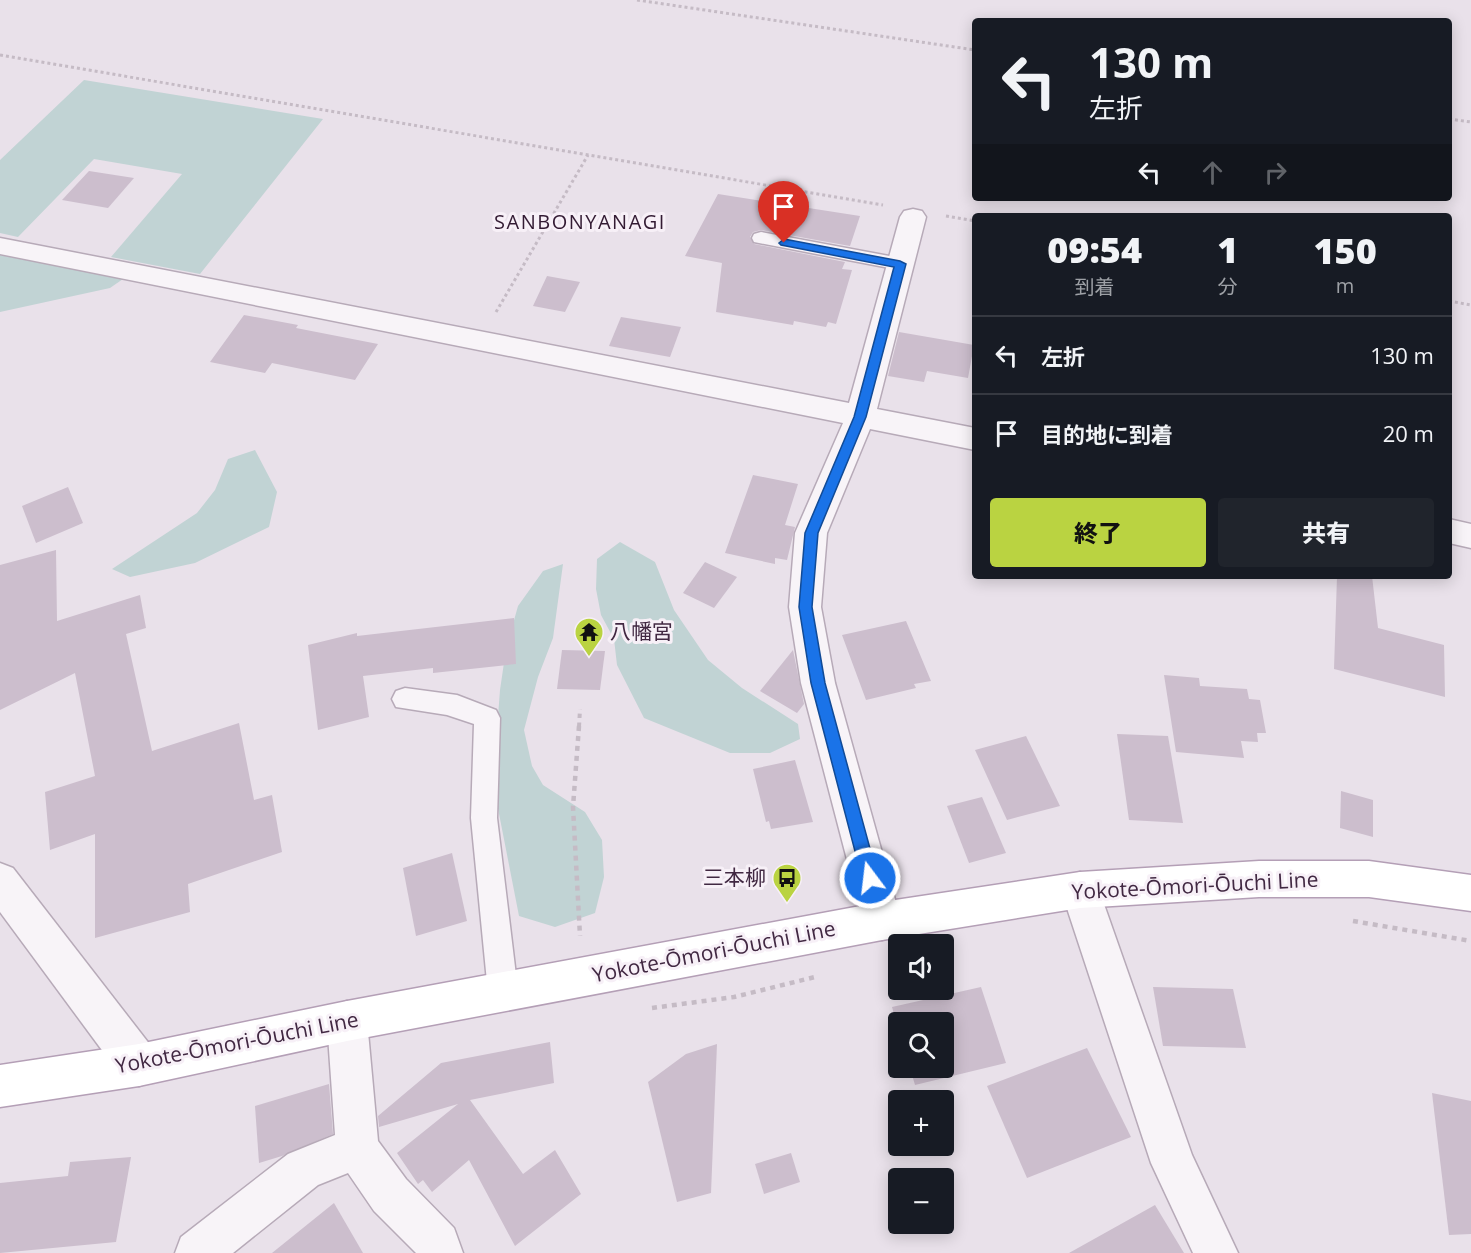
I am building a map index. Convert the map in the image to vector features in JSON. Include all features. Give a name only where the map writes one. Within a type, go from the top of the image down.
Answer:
[{"type":"main road","name":"Yokote-Ōmori-Ōuchi Line","points":[[0,1086],[139,1065],[347,1021],[882,921],[1080,890],[1259,879],[1369,879],[1471,893]]},
{"type":"street","points":[[882,921],[818,683],[805,607],[812,533],[860,417],[900,264],[902,212]]},
{"type":"street","points":[[0,246],[972,438]]},
{"type":"street","points":[[1452,532],[1471,536]]},
{"type":"street","points":[[0,881],[139,1065]]},
{"type":"street","points":[[1080,890],[1173,1163],[1216,1253]]},
{"type":"street","points":[[347,1021],[357,1148],[390,1195],[438,1244],[441,1253]]},
{"type":"street","points":[[197,1253],[303,1169],[357,1148]]},
{"type":"lane","points":[[761,238],[900,264]]},
{"type":"lane","points":[[405,699],[462,708],[486,718],[484,818],[503,992]]},
{"type":"path","points":[[637,0],[972,50]]},
{"type":"path","points":[[0,55],[588,155],[902,212]]},
{"type":"path","points":[[1452,119],[1471,122]]},
{"type":"path","points":[[480,341],[588,155]]},
{"type":"path","points":[[945,216],[972,220]]},
{"type":"path","points":[[1452,302],[1471,305]]},
{"type":"path","points":[[580,709],[573,807],[582,977]]},
{"type":"shaded area","points":[[84,80],[323,119],[200,274],[111,257],[182,174],[94,159],[18,237],[0,233],[0,160]]},
{"type":"shaded area","points":[[0,255],[123,279],[110,288],[0,312]]},
{"type":"shaded area","points":[[255,450],[277,492],[269,527],[195,563],[130,577],[112,569],[197,513],[215,490],[228,459]]},
{"type":"shaded area","points":[[620,542],[655,562],[674,610],[708,660],[742,688],[798,724],[800,739],[770,753],[730,753],[644,718],[617,665],[614,639],[601,615],[596,589],[597,559]]},
{"type":"shaded area","points":[[563,564],[553,638],[538,677],[524,730],[532,766],[543,785],[585,812],[602,840],[604,877],[595,913],[555,927],[519,916],[493,783],[500,690],[506,649],[518,606],[543,571]]},
{"type":"building","points":[[89,171],[134,178],[108,208],[62,200]]},
{"type":"building","points":[[718,194],[860,216],[850,246],[761,230],[753,232],[750,237],[754,244],[845,262],[842,269],[852,270],[836,324],[828,322],[826,327],[794,321],[793,325],[716,312],[722,263],[685,256]]},
{"type":"building","points":[[547,276],[580,282],[565,312],[533,306]]},
{"type":"building","points":[[244,315],[378,344],[355,380],[272,363],[265,373],[210,362]]},
{"type":"building","points":[[621,317],[681,327],[670,357],[609,346]]},
{"type":"building","points":[[899,332],[972,345],[968,378],[927,371],[924,382],[888,376]]},
{"type":"building","points":[[753,475],[798,484],[785,525],[795,527],[787,560],[775,558],[775,564],[725,553]]},
{"type":"building","points":[[68,487],[83,523],[36,543],[22,506]]},
{"type":"building","points":[[56,550],[57,621],[140,595],[146,628],[126,634],[152,751],[239,723],[254,800],[272,795],[282,852],[188,884],[190,912],[95,938],[95,834],[50,850],[45,792],[95,776],[75,673],[0,710],[0,565]]},
{"type":"building","points":[[705,562],[737,577],[714,608],[683,593]]},
{"type":"building","points":[[1337,579],[1372,579],[1378,628],[1444,645],[1445,697],[1334,669]]},
{"type":"building","points":[[514,618],[516,664],[433,673],[433,668],[363,676],[369,717],[318,730],[308,645],[357,633],[357,636]]},
{"type":"building","points":[[906,621],[931,681],[914,684],[916,688],[866,700],[842,635]]},
{"type":"building","points":[[562,650],[605,651],[600,690],[557,689]]},
{"type":"building","points":[[793,650],[804,704],[797,713],[760,691]]},
{"type":"building","points":[[1164,675],[1199,678],[1200,686],[1247,689],[1249,699],[1260,700],[1266,733],[1257,733],[1258,742],[1241,741],[1244,758],[1176,752]]},
{"type":"building","points":[[1117,734],[1168,736],[1183,823],[1129,820]]},
{"type":"building","points":[[1026,736],[1060,806],[1007,820],[975,750]]},
{"type":"building","points":[[795,760],[813,822],[771,829],[769,821],[766,822],[753,769]]},
{"type":"building","points":[[1341,791],[1373,800],[1373,837],[1340,828]]},
{"type":"building","points":[[982,797],[1006,853],[969,863],[947,806]]},
{"type":"building","points":[[452,853],[467,921],[416,936],[403,868]]},
{"type":"building","points":[[981,987],[1006,1063],[954,1076],[954,1012],[893,1012],[892,1007],[923,1000],[954,1000],[954,993]]},
{"type":"building","points":[[1153,987],[1233,989],[1246,1048],[1163,1046]]},
{"type":"building","points":[[550,1042],[554,1083],[470,1100],[523,1174],[555,1150],[581,1194],[515,1246],[469,1160],[432,1192],[423,1180],[418,1184],[397,1153],[458,1104],[379,1127],[378,1116],[441,1063]]},
{"type":"building","points":[[717,1044],[711,1193],[677,1202],[648,1082],[686,1054]]},
{"type":"building","points":[[1087,1048],[1131,1137],[1027,1178],[987,1086]]},
{"type":"building","points":[[913,1078],[944,1078],[915,1085]]},
{"type":"building","points":[[329,1084],[333,1134],[282,1156],[259,1163],[255,1106]]},
{"type":"building","points":[[1432,1093],[1471,1101],[1471,1234],[1449,1235]]},
{"type":"building","points":[[791,1153],[800,1182],[764,1194],[755,1164]]},
{"type":"building","points":[[131,1157],[116,1242],[0,1253],[0,1183],[68,1176],[70,1162]]},
{"type":"building","points":[[334,1203],[363,1253],[272,1253]]},
{"type":"building","points":[[1155,1205],[1184,1253],[1069,1253]]},
{"type":"place","name":"八幡宮","points":[[589,658]]},
{"type":"place","name":"三本柳","points":[[787,904]]},
{"type":"district","name":"SANBONYANAGI","points":[[580,222]]},
{"type":"route","points":[[784,243],[900,264],[860,417],[812,533],[805,607],[818,683],[870,878]]}]
